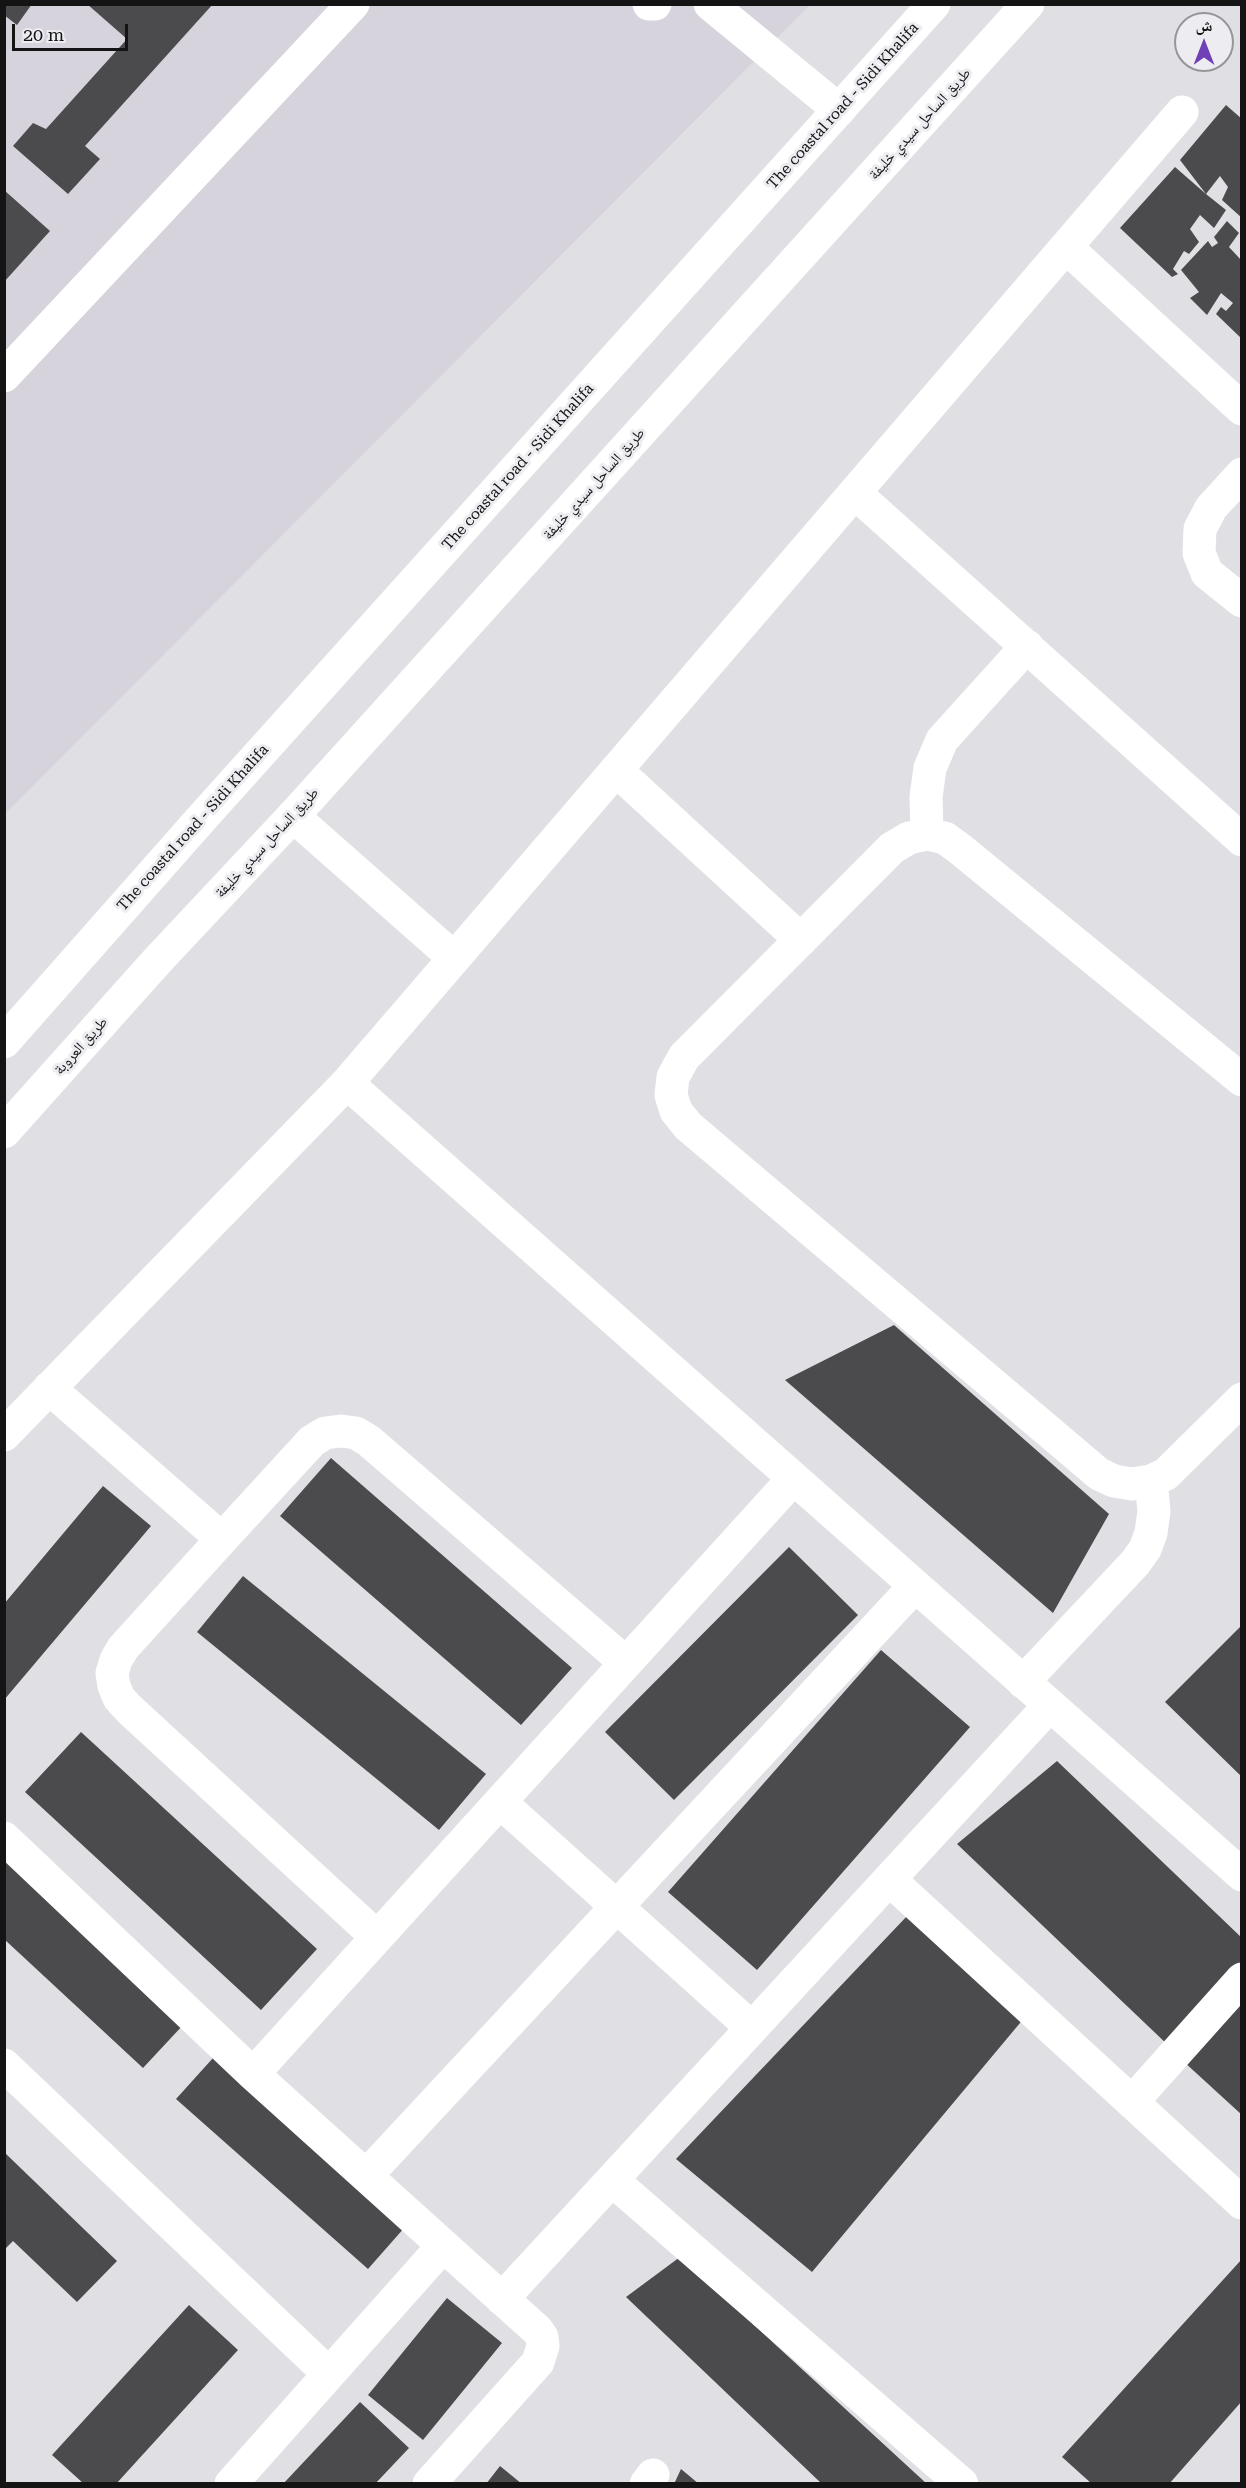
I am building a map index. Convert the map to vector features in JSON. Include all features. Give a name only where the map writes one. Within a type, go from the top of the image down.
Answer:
[{"type":"main road","points":[[4,376],[353,4]]},
{"type":"main road","points":[[650,4],[655,4]]},
{"type":"main road","points":[[710,4],[839,110]]},
{"type":"main road","name":"The coastal road - Sidi Khalifa","points":[[4,1042],[934,4]]},
{"type":"main road","name":"طريق الساحل سيدي خليفة","points":[[157,961],[293,816],[1028,4]]},
{"type":"main road","points":[[4,1435],[347,1083],[1182,112]]},
{"type":"main road","points":[[1066,247],[1242,409]]},
{"type":"main road","points":[[1242,474],[1207,515],[1200,529],[1198,554],[1207,573],[1242,601]]},
{"type":"main road","points":[[855,493],[1242,840]]},
{"type":"main road","points":[[927,834],[926,797],[930,768],[942,740],[1027,646]]},
{"type":"main road","points":[[616,770],[801,940]]},
{"type":"main road","points":[[293,816],[454,958]]},
{"type":"main road","points":[[1242,1080],[960,849],[945,838],[927,834],[909,838],[892,848],[684,1058],[673,1077],[671,1095],[676,1111],[697,1134],[1099,1474],[1114,1481],[1132,1484],[1151,1481],[1166,1474],[1242,1399]]},
{"type":"main road","name":"طريق العروبة","points":[[4,1132],[157,961]]},
{"type":"main road","points":[[347,1083],[1242,1875]]},
{"type":"main road","points":[[49,1388],[222,1539]]},
{"type":"main road","points":[[377,1937],[129,1709],[119,1698],[114,1686],[112,1673],[123,1648],[222,1539],[312,1441],[325,1433],[341,1431],[356,1433],[369,1441],[626,1663]]},
{"type":"main road","points":[[253,2074],[793,1479]]},
{"type":"main road","points":[[1023,1682],[1135,1563],[1145,1549],[1151,1533],[1154,1511],[1151,1481]]},
{"type":"main road","points":[[366,2176],[915,1586]]},
{"type":"main road","points":[[502,2299],[1050,1706]]},
{"type":"main road","points":[[500,1802],[752,2028]]},
{"type":"main road","points":[[4,1838],[253,2074],[537,2330],[542,2337],[542,2354],[538,2362],[429,2484]]},
{"type":"main road","points":[[890,1880],[1242,2203]]},
{"type":"main road","points":[[1131,2102],[1242,1979]]},
{"type":"main road","points":[[4,2065],[329,2374]]},
{"type":"main road","points":[[612,2180],[962,2484]]},
{"type":"main road","points":[[231,2484],[443,2246]]},
{"type":"shaded area","points":[[5,5],[810,5],[5,814]]},
{"type":"building","points":[[4,4],[32,4],[17,25],[4,15]]},
{"type":"building","points":[[87,4],[213,4],[85,146],[100,159],[68,194],[13,146],[33,123],[46,129],[127,39]]},
{"type":"building","points":[[1226,105],[1242,119],[1242,218],[1222,200],[1228,187],[1220,176],[1206,194],[1180,160]]},
{"type":"building","points":[[1175,167],[1226,210],[1214,228],[1200,215],[1190,229],[1199,242],[1189,254],[1184,251],[1173,269],[1178,274],[1172,277],[1120,228]]},
{"type":"building","points":[[4,190],[50,231],[4,282]]},
{"type":"building","points":[[1227,221],[1239,233],[1229,247],[1242,261],[1242,339],[1216,314],[1221,307],[1226,311],[1233,303],[1221,293],[1207,315],[1190,298],[1199,292],[1181,270],[1208,241],[1212,247],[1218,243],[1214,237]]},
{"type":"building","points":[[894,1325],[1109,1514],[1053,1613],[785,1380]]},
{"type":"building","points":[[331,1458],[572,1668],[521,1725],[280,1516]]},
{"type":"building","points":[[103,1486],[151,1526],[4,1700],[4,1604]]},
{"type":"building","points":[[789,1547],[858,1615],[674,1800],[605,1732]]},
{"type":"building","points":[[243,1576],[486,1774],[439,1830],[197,1632]]},
{"type":"building","points":[[1242,1625],[1242,1777],[1165,1702]]},
{"type":"building","points":[[881,1650],[970,1727],[757,1970],[668,1892]]},
{"type":"building","points":[[81,1732],[317,1949],[261,2010],[25,1792]]},
{"type":"building","points":[[1057,1761],[1242,1938],[1242,1965],[1170,2047],[957,1844]]},
{"type":"building","points":[[4,1856],[184,2024],[143,2068],[4,1939]]},
{"type":"building","points":[[908,1915],[1025,2017],[812,2272],[676,2159]]},
{"type":"building","points":[[1242,1997],[1242,2115],[1183,2061]]},
{"type":"building","points":[[213,2058],[405,2227],[368,2269],[176,2099]]},
{"type":"building","points":[[4,2152],[117,2261],[77,2302],[13,2241],[4,2250]]},
{"type":"building","points":[[680,2257],[927,2484],[822,2484],[626,2297]]},
{"type":"building","points":[[1242,2259],[1242,2401],[1169,2484],[1092,2484],[1062,2457]]},
{"type":"building","points":[[447,2298],[502,2343],[423,2440],[368,2395]]},
{"type":"building","points":[[189,2305],[238,2350],[116,2484],[84,2484],[52,2455]]},
{"type":"building","points":[[360,2402],[409,2448],[375,2484],[283,2484]]},
{"type":"building","points":[[500,2466],[522,2484],[486,2484]]},
{"type":"building","points":[[681,2469],[699,2484],[674,2484]]}]
